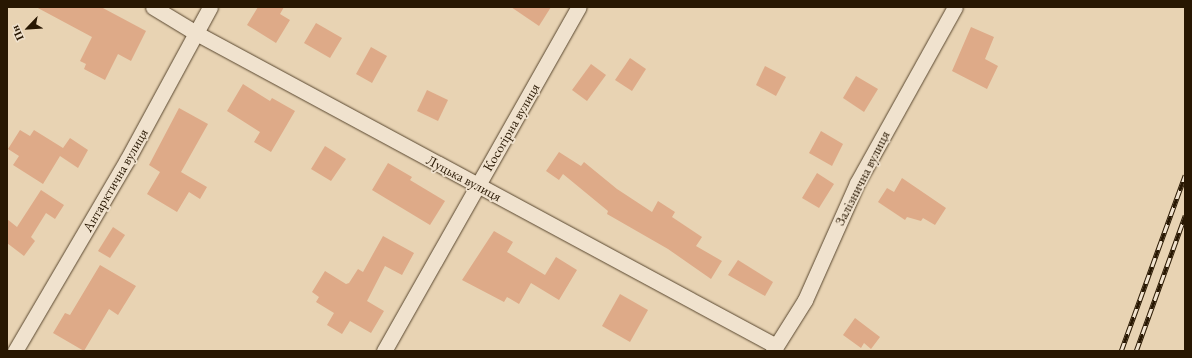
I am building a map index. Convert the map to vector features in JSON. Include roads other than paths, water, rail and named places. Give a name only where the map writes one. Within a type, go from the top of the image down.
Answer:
[{"type":"street","name":"Луцька вулиця","points":[[153,7],[196,33],[775,349]]},
{"type":"street","name":"Антарктична вулиця","points":[[15,351],[128,160],[210,7]]},
{"type":"street","name":"Косогірна вулиця","points":[[384,351],[477,185],[503,144],[579,7]]},
{"type":"street","name":"Залізнична вулиця","points":[[775,349],[805,300],[858,183],[956,7]]},
{"type":"railway","points":[[1121,351],[1185,175]]},
{"type":"railway","points":[[1136,351],[1185,216]]}]
